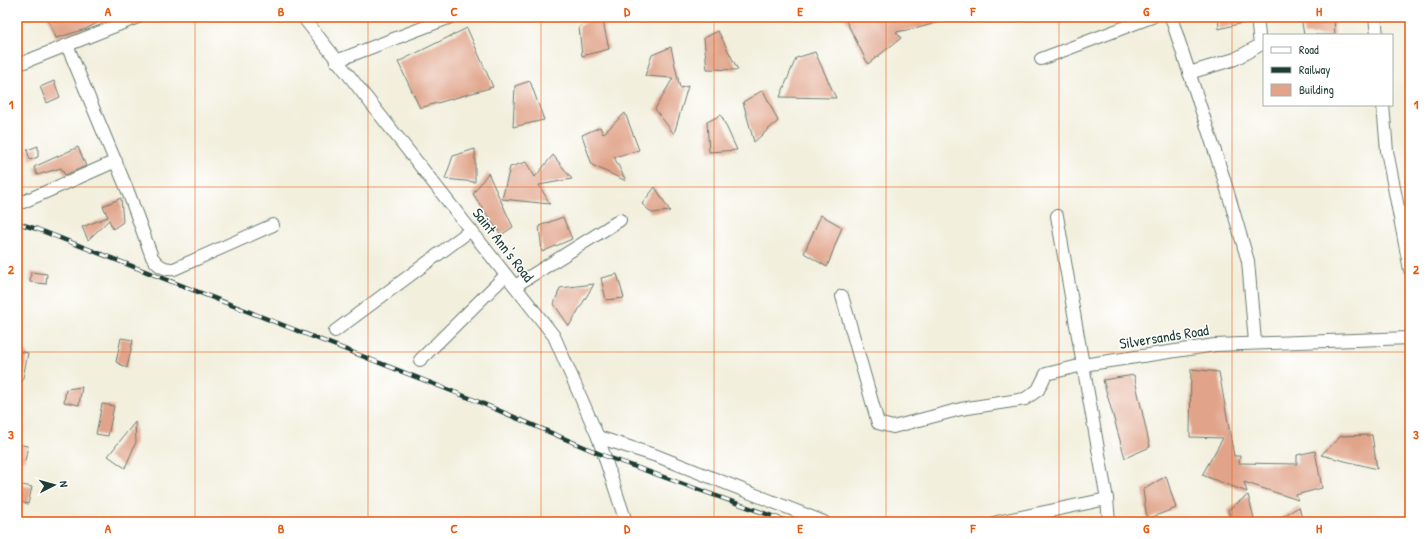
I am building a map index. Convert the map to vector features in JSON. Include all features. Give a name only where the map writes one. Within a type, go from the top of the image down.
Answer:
[{"type":"street","points":[[17,65],[138,17]]},
{"type":"street","name":"Saint Ann's Road","points":[[302,17],[554,336],[598,437],[626,522]]},
{"type":"street","points":[[336,61],[451,17]]},
{"type":"street","points":[[1041,59],[1152,17]]},
{"type":"street","points":[[1171,17],[1223,176],[1248,261],[1255,342]]},
{"type":"street","points":[[1189,73],[1235,59],[1260,45],[1258,17]]},
{"type":"street","points":[[1375,17],[1377,34]]},
{"type":"street","points":[[67,45],[116,161],[155,262],[166,269],[174,269],[273,225]]},
{"type":"street","points":[[1383,106],[1387,151],[1410,270]]},
{"type":"street","points":[[23,202],[116,161]]},
{"type":"street","points":[[1057,216],[1107,499],[1109,522]]},
{"type":"street","points":[[515,286],[620,220]]},
{"type":"street","points":[[335,331],[471,230]]},
{"type":"street","points":[[420,360],[506,275]]},
{"type":"street","name":"Silversands Road","points":[[842,296],[878,424],[893,427],[961,409],[1025,399],[1038,390],[1046,374],[1083,366],[1215,345],[1255,342],[1410,338]]},
{"type":"street","points":[[598,437],[656,456],[824,522]]},
{"type":"street","points":[[997,522],[1107,499]]},
{"type":"building","points":[[47,17],[108,17],[86,29],[56,38]]},
{"type":"building","points":[[593,17],[602,17],[609,49],[582,56],[579,27]]},
{"type":"building","points":[[844,17],[947,17],[947,20],[896,32],[901,38],[868,64]]},
{"type":"building","points":[[1218,17],[1250,17],[1250,21],[1219,29]]},
{"type":"building","points":[[1301,17],[1334,17],[1335,34],[1304,34]]},
{"type":"building","points":[[467,28],[493,87],[420,108],[398,62]]},
{"type":"building","points":[[718,31],[738,70],[707,69],[704,38]]},
{"type":"building","points":[[671,47],[680,88],[688,86],[674,134],[655,109],[673,78],[645,76],[652,55]]},
{"type":"building","points":[[815,52],[836,98],[780,97],[796,58]]},
{"type":"building","points":[[54,81],[60,97],[47,103],[40,87]]},
{"type":"building","points":[[530,81],[544,120],[513,127],[515,86]]},
{"type":"building","points":[[763,90],[778,121],[754,142],[743,102]]},
{"type":"building","points":[[625,113],[639,150],[614,157],[626,181],[592,165],[582,135],[600,127],[603,134]]},
{"type":"building","points":[[721,115],[737,150],[709,152],[707,122]]},
{"type":"building","points":[[38,146],[38,157],[30,160],[27,150]]},
{"type":"building","points":[[78,147],[86,166],[65,175],[61,168],[37,175],[34,167]]},
{"type":"building","points":[[475,149],[475,182],[445,179],[453,156]]},
{"type":"building","points":[[553,155],[572,179],[539,185],[550,204],[502,199],[510,167],[526,162],[535,177]]},
{"type":"building","points":[[488,173],[513,227],[501,235],[473,194]]},
{"type":"building","points":[[655,187],[670,211],[652,213],[642,204]]},
{"type":"building","points":[[121,198],[123,222],[113,229],[109,220],[88,240],[82,227],[108,217],[103,206]]},
{"type":"building","points":[[821,215],[842,227],[827,267],[804,253]]},
{"type":"building","points":[[563,217],[572,239],[542,252],[539,226]]},
{"type":"building","points":[[31,272],[47,274],[46,284],[30,282]]},
{"type":"building","points":[[617,274],[624,298],[606,300],[601,278]]},
{"type":"building","points":[[594,284],[569,326],[554,304],[560,288]]},
{"type":"building","points":[[121,338],[133,340],[127,368],[116,362]]},
{"type":"building","points":[[17,351],[28,353],[22,382],[17,382]]},
{"type":"building","points":[[1191,369],[1219,372],[1234,456],[1240,456],[1239,463],[1297,464],[1297,455],[1315,451],[1322,488],[1296,495],[1298,500],[1244,482],[1247,492],[1202,475],[1223,438],[1190,437]]},
{"type":"building","points":[[1134,375],[1150,447],[1125,458],[1103,380]]},
{"type":"building","points":[[82,387],[79,405],[64,402],[66,389]]},
{"type":"building","points":[[102,404],[114,406],[108,436],[96,434]]},
{"type":"building","points":[[135,422],[136,442],[125,468],[108,456]]},
{"type":"building","points":[[1372,435],[1377,469],[1321,455],[1341,436]]},
{"type":"building","points":[[17,444],[28,446],[25,461],[17,460]]},
{"type":"building","points":[[1166,476],[1176,508],[1147,519],[1143,490]]},
{"type":"building","points":[[17,484],[32,487],[28,504],[17,501]]},
{"type":"building","points":[[1248,495],[1255,522],[1231,522],[1228,510]]},
{"type":"building","points":[[1299,507],[1303,522],[1273,522]]},
{"type":"railway","points":[[17,223],[37,229],[472,399],[605,456],[789,522]]}]
